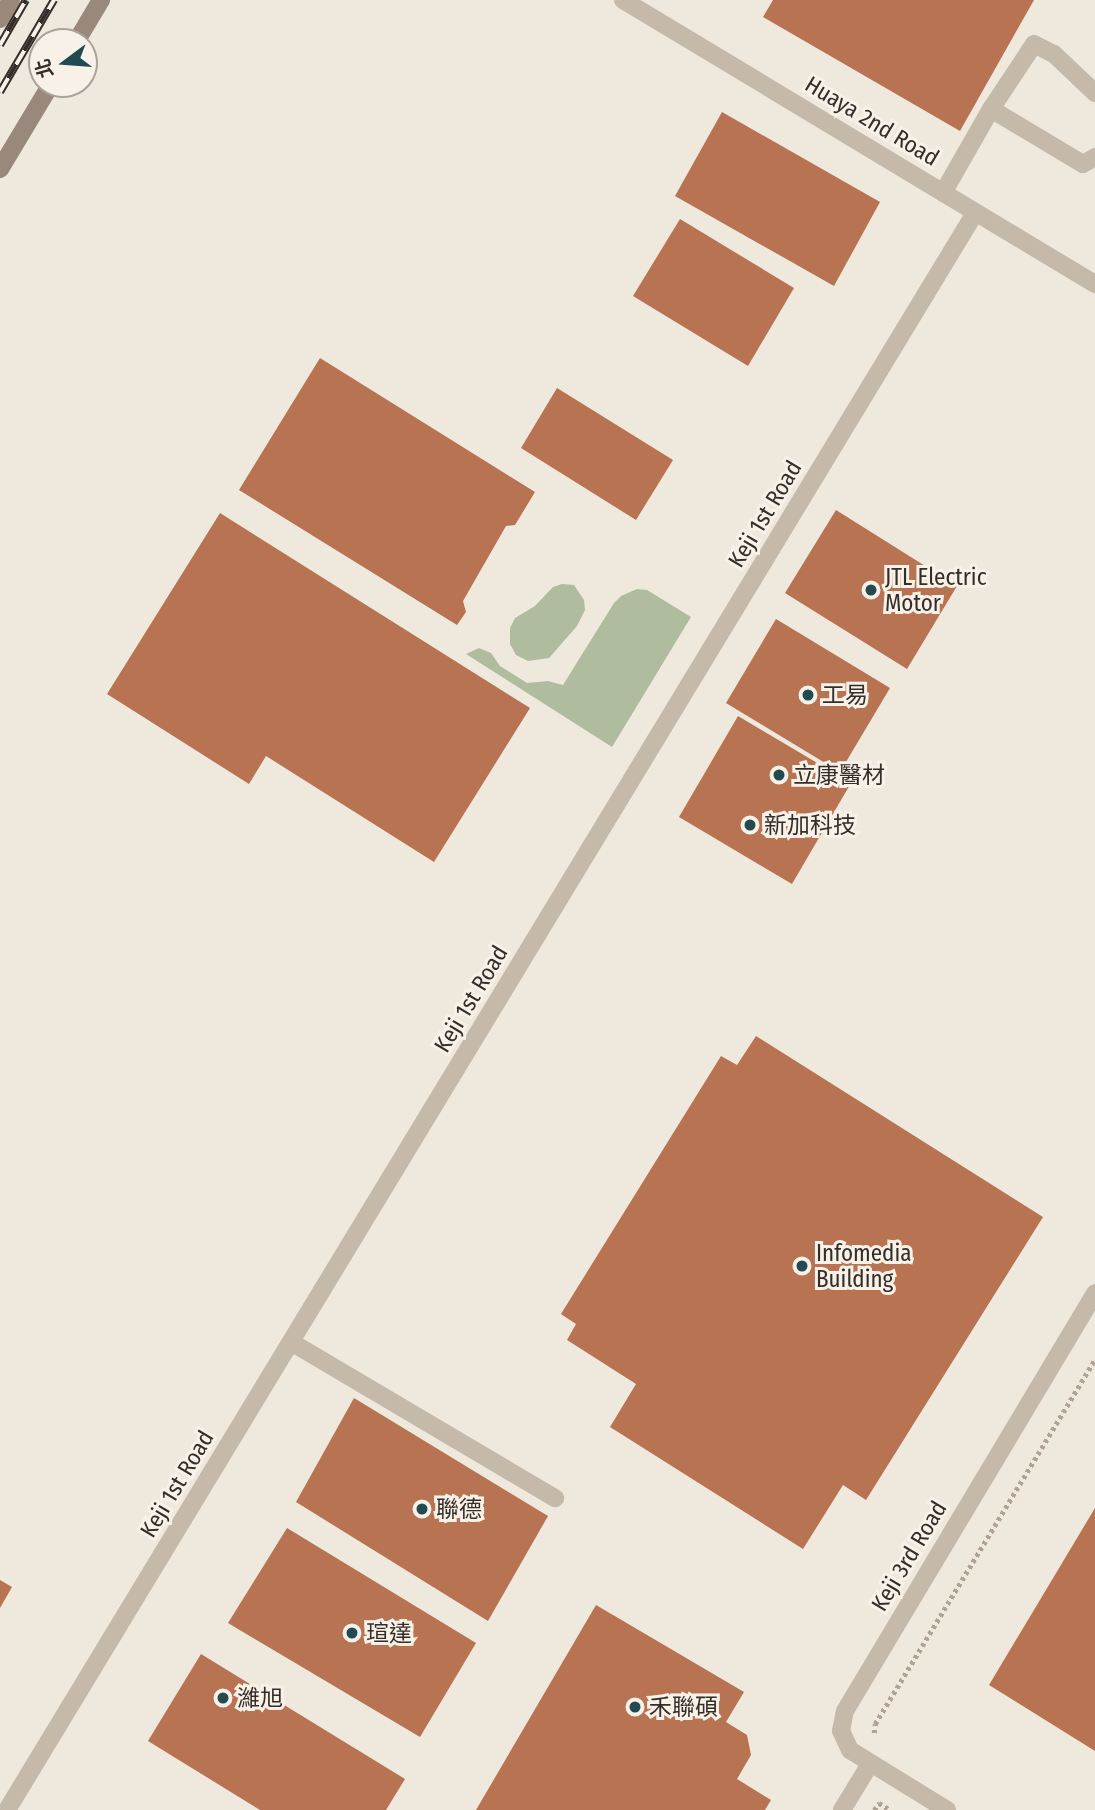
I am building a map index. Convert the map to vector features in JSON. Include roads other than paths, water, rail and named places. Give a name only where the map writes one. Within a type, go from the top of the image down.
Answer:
[{"type":"street","points":[[0,19],[11,0]]},
{"type":"street","points":[[84,28],[101,0]]},
{"type":"street","name":"Huaya 2nd Road","points":[[623,0],[1095,284]]},
{"type":"street","points":[[943,192],[991,109],[1034,44],[1054,54],[1095,93]]},
{"type":"street","points":[[0,169],[43,98]]},
{"type":"street","points":[[991,109],[1083,164],[1095,157]]},
{"type":"street","name":"Keji 1st Road","points":[[7,1810],[975,213]]},
{"type":"street","name":"Keji 3rd Road","points":[[947,1810],[850,1750],[841,1731],[845,1711],[1095,1293]]},
{"type":"street","points":[[291,1342],[555,1498]]},
{"type":"street","points":[[842,1810],[870,1764]]},
{"type":"railway","points":[[0,45],[26,0]]},
{"type":"railway","points":[[0,92],[54,0]]},
{"type":"place","name":"JTL Electric Motor","points":[[871,590]]},
{"type":"place","name":"工易","points":[[808,695]]},
{"type":"place","name":"立康醫材","points":[[779,775]]},
{"type":"place","name":"新加科技","points":[[750,825]]},
{"type":"place","name":"Infomedia Building","points":[[802,1266]]},
{"type":"place","name":"聯德","points":[[422,1509]]},
{"type":"place","name":"瑄達","points":[[352,1633]]},
{"type":"place","name":"濰旭","points":[[223,1698]]},
{"type":"place","name":"禾聯碩","points":[[635,1707]]}]
